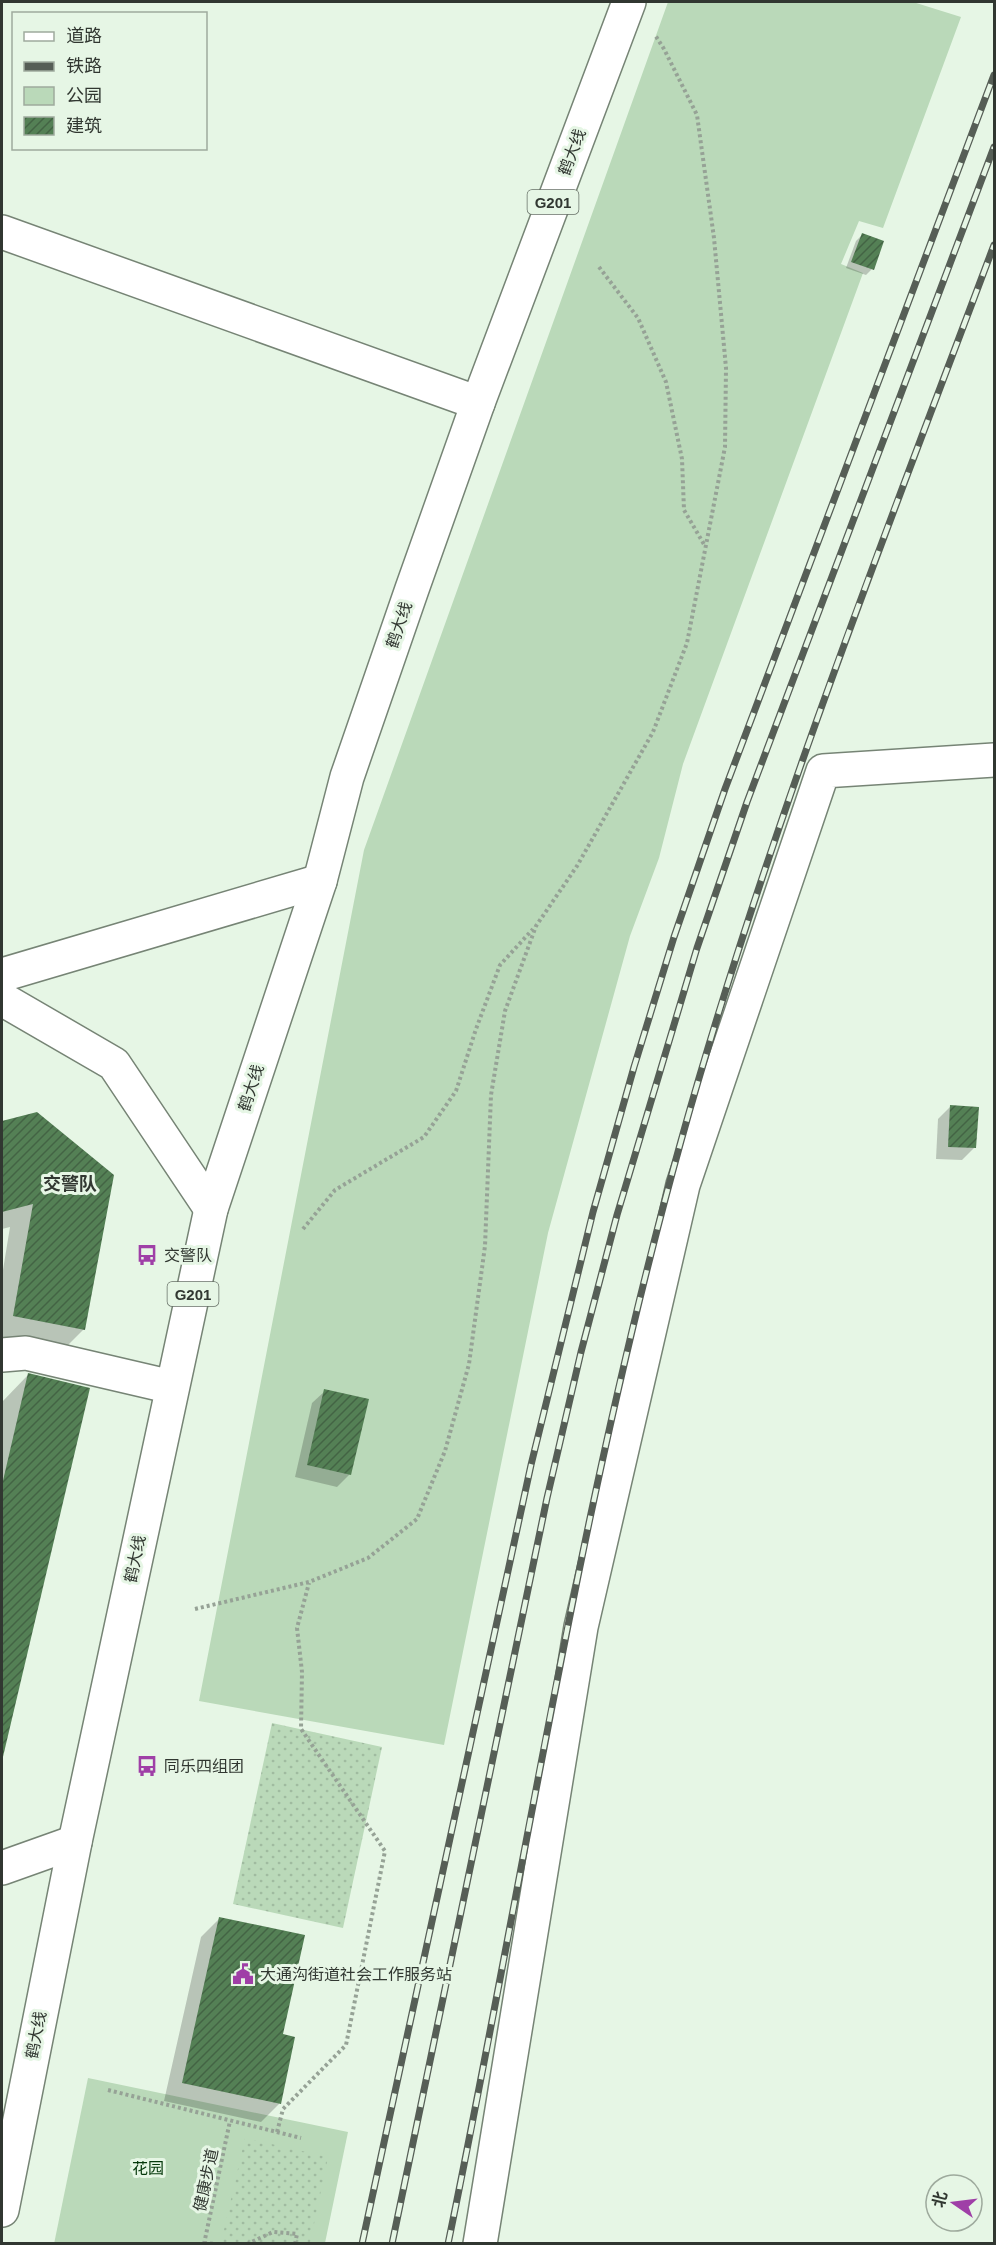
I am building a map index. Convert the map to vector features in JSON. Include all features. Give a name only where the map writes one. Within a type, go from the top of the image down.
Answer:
[{"type":"main road","name":"鹤大线","points":[[2,2210],[75,1842],[211,1209],[320,881],[347,777],[478,403],[629,2]]},
{"type":"main road","points":[[2,232],[478,403]]},
{"type":"main road","points":[[480,2244],[581,1627],[664,1266],[683,1185],[819,782],[823,771],[994,760]]},
{"type":"main road","points":[[2,975],[320,881]]},
{"type":"main road","points":[[2,999],[114,1064],[211,1209]]},
{"type":"main road","points":[[2,1355],[26,1353],[172,1387]]},
{"type":"main road","points":[[2,1868],[75,1842]]},
{"type":"path","points":[[303,1229],[335,1190],[424,1137],[456,1091],[500,965],[536,927],[577,866],[653,732],[687,643],[725,447],[726,368],[714,238],[698,115],[652,30]]},
{"type":"path","points":[[599,267],[638,318],[666,382],[682,459],[684,510],[706,547]]},
{"type":"path","points":[[195,1609],[309,1582],[368,1558],[417,1519],[445,1451],[469,1364],[485,1246],[491,1095],[505,1011],[536,927]]},
{"type":"path","points":[[277,2132],[283,2109],[346,2045],[385,1851],[301,1729],[302,1672],[297,1628],[309,1582]]},
{"type":"path","points":[[108,2090],[301,2138]]},
{"type":"path","name":"健康步道","points":[[204,2243],[230,2121]]},
{"type":"path","points":[[247,2244],[273,2232],[297,2234],[295,2244]]},
{"type":"path","points":[[204,2243],[216,2244]]},
{"type":"green space","points":[[668,2],[913,2],[961,17],[883,228],[859,221],[841,264],[863,273],[683,764],[659,858],[630,936],[548,1233],[444,1745],[199,1701],[364,850]]},
{"type":"green space","points":[[272,1723],[382,1747],[343,1928],[233,1904]]},
{"type":"green space","name":"花园","points":[[88,2078],[348,2132],[325,2243],[54,2244]]},
{"type":"green space","points":[[245,2138],[328,2157],[310,2243],[221,2243]]},
{"type":"building","points":[[862,233],[884,241],[874,270],[851,262]]},
{"type":"building","points":[[950,1105],[979,1107],[976,1148],[948,1147]]},
{"type":"building","points":[[37,1112],[114,1175],[85,1330],[13,1316],[33,1204],[2,1212],[2,1121]]},
{"type":"building","points":[[28,1373],[90,1388],[2,1761],[2,1485]]},
{"type":"building","points":[[324,1389],[369,1399],[351,1475],[307,1465]]},
{"type":"building","points":[[219,1917],[305,1935],[283,2034],[295,2037],[281,2104],[182,2083]]},
{"type":"railway","points":[[362,2244],[531,1465],[593,1212],[634,1067],[674,937],[725,789],[994,75]]},
{"type":"railway","points":[[392,2244],[547,1498],[581,1352],[617,1215],[697,948],[747,802],[994,147]]},
{"type":"railway","points":[[448,2244],[583,1552],[645,1277],[681,1141],[714,1027],[788,802],[994,245]]},
{"type":"place","name":"交警队","points":[[147,1255]]},
{"type":"place","name":"同乐四组团","points":[[147,1766]]},
{"type":"place","name":"大通沟街道社会工作服务站","points":[[243,1974]]},
{"type":"district","name":"交警队","points":[[70,1184]]}]
